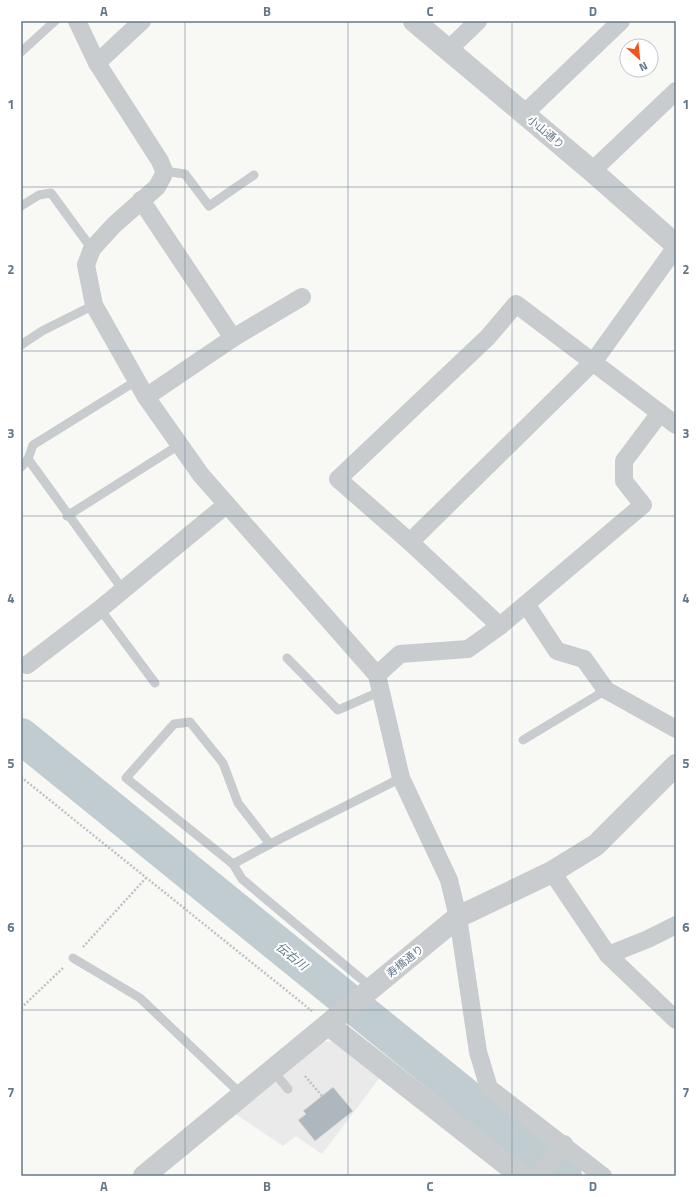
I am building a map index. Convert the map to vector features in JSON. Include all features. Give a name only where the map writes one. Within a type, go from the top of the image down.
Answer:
[{"type":"street","points":[[77,21],[97,63],[160,161],[164,171],[157,187],[114,225],[92,249],[86,266],[94,305],[136,381],[179,445],[226,506],[379,683],[401,778],[449,880],[458,917],[478,1052],[489,1088],[562,1147],[603,1176]]},
{"type":"street","points":[[97,63],[142,21]]},
{"type":"street","name":"小山通り","points":[[414,21],[592,171],[676,246]]},
{"type":"street","points":[[448,50],[478,21]]},
{"type":"street","points":[[524,114],[621,21]]},
{"type":"street","points":[[592,171],[676,91]]},
{"type":"street","points":[[141,200],[234,338]]},
{"type":"street","points":[[410,542],[594,361],[676,246]]},
{"type":"street","points":[[146,397],[234,338],[302,296]]},
{"type":"street","points":[[500,626],[410,542],[338,479],[488,337],[516,304],[594,361],[676,425]]},
{"type":"street","points":[[379,683],[400,654],[468,649],[500,626],[643,505],[624,481],[624,461],[660,413]]},
{"type":"street","points":[[24,661],[100,609],[226,506]]},
{"type":"street","points":[[526,604],[557,651],[584,659],[606,690],[676,730]]},
{"type":"street","name":"寿橋通り","points":[[155,1173],[243,1096],[458,917],[552,872],[596,845],[676,765]]},
{"type":"street","points":[[552,872],[608,955],[676,1020]]},
{"type":"street","points":[[608,955],[648,939],[676,925]]},
{"type":"street","points":[[333,1021],[521,1176]]},
{"type":"street","points":[[538,1176],[562,1147]]},
{"type":"lane","points":[[21,52],[55,21]]},
{"type":"lane","points":[[164,171],[185,174],[209,206],[254,175]]},
{"type":"lane","points":[[21,206],[39,195],[51,193],[92,249]]},
{"type":"lane","points":[[21,345],[42,331],[94,305]]},
{"type":"lane","points":[[21,467],[28,459],[33,445],[136,381]]},
{"type":"lane","points":[[67,516],[179,445]]},
{"type":"lane","points":[[28,459],[67,516],[122,590]]},
{"type":"lane","points":[[100,609],[155,683]]},
{"type":"lane","points":[[287,658],[338,710],[379,683]]},
{"type":"lane","points":[[523,740],[606,690]]},
{"type":"lane","points":[[270,844],[238,803],[223,763],[190,722],[174,724],[126,778],[233,864],[242,879],[369,990]]},
{"type":"lane","points":[[233,864],[401,778]]},
{"type":"lane","points":[[74,958],[140,998],[243,1096]]},
{"type":"lane","points":[[273,1071],[288,1089]]},
{"type":"path","points":[[21,777],[146,878],[333,1021]]},
{"type":"path","points":[[21,1008],[74,958],[146,878]]},
{"type":"path","points":[[305,1076],[322,1096]]},
{"type":"shaded area","points":[[337,1041],[381,1076],[322,1154],[296,1136],[283,1146],[234,1113],[322,1042]]},
{"type":"building","points":[[333,1087],[353,1111],[315,1141],[298,1120],[306,1114],[303,1111]]},
{"type":"waterway","name":"伝右川","points":[[21,736],[564,1176]]}]
